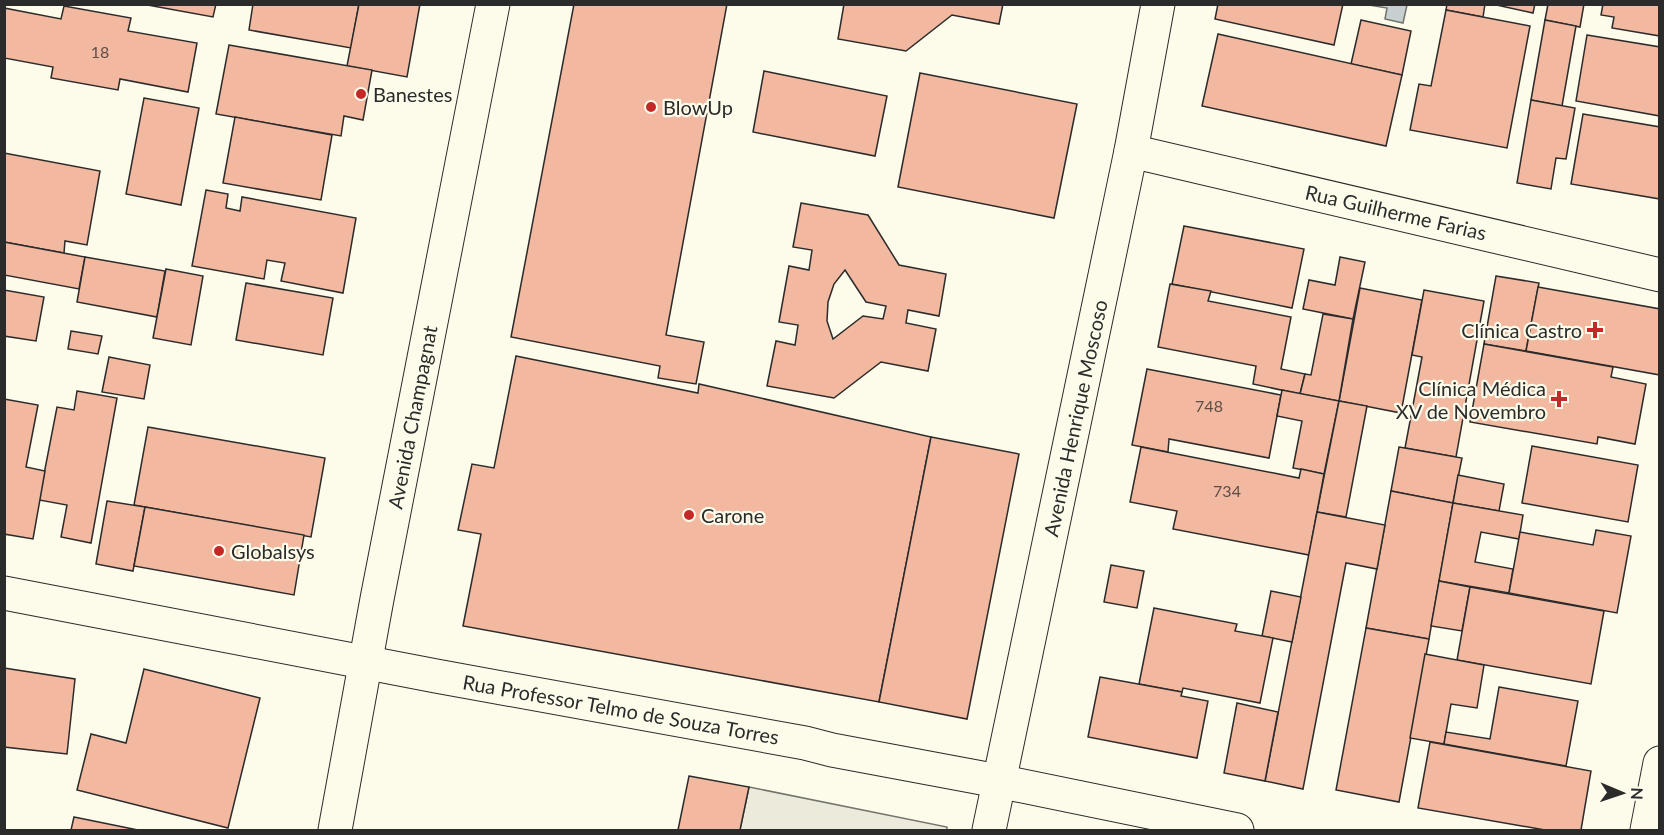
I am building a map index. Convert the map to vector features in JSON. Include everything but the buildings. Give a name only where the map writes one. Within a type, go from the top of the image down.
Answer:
[{"type":"street","name":"Avenida Champagnat","points":[[335,831],[493,4]]},
{"type":"street","name":"Avenida Henrique Moscoso","points":[[989,831],[1131,151],[1158,4]]},
{"type":"street","name":"Rua Guilherme Farias","points":[[1131,151],[1659,275]]},
{"type":"street","name":"Rua Professor Telmo de Souza Torres","points":[[4,593],[782,738],[1237,831]]},
{"type":"street","points":[[1647,831],[1659,764]]},
{"type":"shaded area","points":[[1369,5],[1407,5],[1403,23],[1385,19],[1387,8]]},
{"type":"shaded area","points":[[749,787],[947,827],[947,830],[740,830]]},
{"type":"place","name":"Banestes","points":[[361,94]]},
{"type":"place","name":"BlowUp","points":[[651,107]]},
{"type":"place","name":"Clínica Castro","points":[[1595,330]]},
{"type":"place","name":"Clínica Médica XV de Novembro","points":[[1559,399]]},
{"type":"place","name":"Carone","points":[[689,515]]},
{"type":"place","name":"Globalsys","points":[[219,551]]}]
